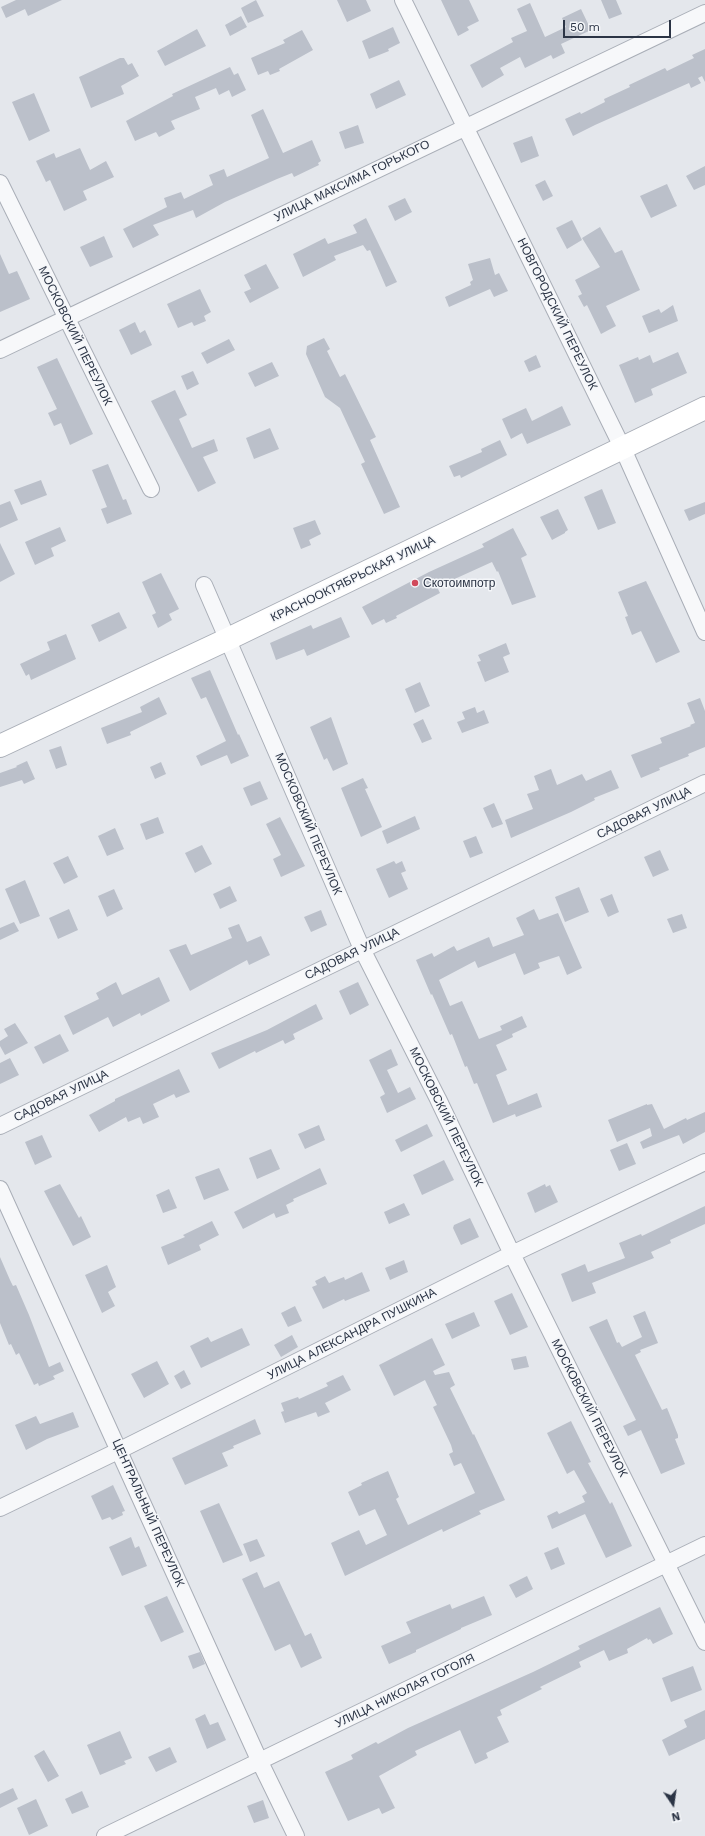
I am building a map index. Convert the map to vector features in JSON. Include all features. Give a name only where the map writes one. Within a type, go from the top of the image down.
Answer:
[{"type":"main road","name":"КРАСНООКТЯБРЬСКАЯ УЛИЦА","points":[[0,746],[228,639],[705,408]]},
{"type":"street","name":"НОВГОРОДСКИЙ ПЕРЕУЛОК","points":[[403,0],[623,449],[705,632]]},
{"type":"street","name":"УЛИЦА МАКСИМА ГОРЬКОГО","points":[[0,350],[705,13]]},
{"type":"street","name":"МОСКОВСКИЙ ПЕРЕУЛОК","points":[[0,183],[151,489]]},
{"type":"street","name":"МОСКОВСКИЙ ПЕРЕУЛОК","points":[[204,585],[362,949],[705,1642]]},
{"type":"street","name":"САДОВАЯ УЛИЦА","points":[[0,1126],[705,783]]},
{"type":"street","name":"УЛИЦА АЛЕКСАНДРА ПУШКИНА","points":[[0,1508],[120,1450],[512,1254],[705,1162]]},
{"type":"street","name":"ЦЕНТРАЛЬНЫЙ ПЕРЕУЛОК","points":[[0,1190],[120,1450],[260,1762],[296,1836]]},
{"type":"street","name":"УЛИЦА НИКОЛАЯ ГОГОЛЯ","points":[[105,1836],[705,1545]]},
{"type":"building","points":[[16,0],[62,0],[28,16],[25,9],[6,18],[1,7]]},
{"type":"building","points":[[256,0],[264,16],[248,23],[241,8]]},
{"type":"building","points":[[337,0],[366,0],[371,11],[347,22]]},
{"type":"building","points":[[441,0],[469,0],[479,21],[467,27],[469,30],[458,36]]},
{"type":"building","points":[[601,0],[616,0],[622,14],[609,19]]},
{"type":"building","points":[[530,3],[545,37],[566,27],[562,18],[581,9],[591,30],[561,44],[565,53],[553,59],[551,55],[525,68],[520,57],[500,68],[504,75],[482,88],[470,65],[513,42],[511,38],[527,31],[517,9]]},
{"type":"building","points":[[241,16],[247,27],[230,36],[225,25]]},
{"type":"building","points":[[393,27],[400,43],[388,49],[389,51],[369,59],[362,41]]},
{"type":"building","points":[[197,29],[206,46],[165,66],[157,51]]},
{"type":"building","points":[[302,30],[313,50],[279,69],[280,71],[270,75],[268,71],[258,75],[251,58],[285,43],[283,40]]},
{"type":"building","points":[[705,49],[705,82],[702,76],[698,78],[701,83],[691,88],[689,83],[573,136],[565,119],[580,112],[581,114],[605,102],[604,99],[630,87],[629,85],[665,68],[667,71],[694,58],[692,55]]},
{"type":"building","points":[[120,58],[124,58],[128,65],[132,63],[139,76],[121,86],[124,94],[91,108],[79,77]]},
{"type":"building","points":[[230,67],[234,75],[238,73],[246,90],[232,97],[229,90],[219,95],[216,88],[195,97],[200,109],[171,121],[175,129],[159,137],[156,132],[135,141],[126,121],[173,96],[172,94]]},
{"type":"building","points":[[399,80],[406,95],[376,109],[370,94]]},
{"type":"building","points":[[34,93],[50,131],[29,141],[12,102]]},
{"type":"building","points":[[263,109],[283,153],[312,140],[321,161],[318,163],[319,165],[294,177],[292,173],[277,179],[225,202],[196,218],[193,210],[153,225],[159,235],[133,248],[123,229],[167,207],[164,198],[181,192],[184,199],[213,185],[209,175],[224,169],[227,177],[269,158],[251,115]]},
{"type":"building","points":[[358,125],[364,143],[345,149],[339,132]]},
{"type":"building","points":[[532,136],[539,156],[521,163],[513,143]]},
{"type":"building","points":[[80,148],[90,170],[106,161],[114,177],[83,191],[87,200],[64,211],[50,180],[46,182],[36,161],[54,153],[56,158]]},
{"type":"building","points":[[705,166],[705,185],[694,190],[686,176]]},
{"type":"building","points":[[545,180],[553,196],[543,201],[535,185]]},
{"type":"building","points":[[667,184],[677,206],[651,218],[640,196]]},
{"type":"building","points":[[405,198],[412,212],[395,221],[388,206]]},
{"type":"building","points":[[366,218],[397,282],[386,287],[370,250],[367,251],[363,245],[334,256],[336,260],[303,277],[293,254],[325,238],[328,244],[357,233],[353,225]]},
{"type":"building","points":[[572,220],[582,240],[567,249],[556,228]]},
{"type":"building","points":[[600,227],[615,253],[622,250],[640,290],[606,306],[616,326],[601,334],[587,305],[584,307],[578,296],[582,294],[575,280],[600,267],[582,238]]},
{"type":"building","points":[[104,236],[113,257],[90,267],[80,247]]},
{"type":"building","points":[[0,254],[9,274],[17,271],[30,299],[0,312]]},
{"type":"building","points":[[490,258],[495,275],[499,273],[508,291],[494,297],[490,289],[449,307],[445,297],[471,285],[470,282],[473,280],[468,264]]},
{"type":"building","points":[[266,264],[279,288],[250,303],[244,292],[251,289],[244,275]]},
{"type":"building","points":[[200,289],[211,312],[204,316],[206,321],[194,326],[192,322],[178,328],[167,304]]},
{"type":"building","points":[[673,305],[678,321],[649,333],[642,316],[659,309],[661,313]]},
{"type":"building","points":[[135,322],[140,333],[145,330],[152,345],[131,355],[119,330]]},
{"type":"building","points":[[324,338],[330,349],[327,351],[340,377],[345,374],[376,437],[370,440],[400,507],[384,514],[361,464],[365,462],[340,408],[325,397],[306,354],[307,346]]},
{"type":"building","points":[[229,339],[235,350],[207,364],[201,353]]},
{"type":"building","points":[[678,352],[687,373],[651,389],[653,395],[635,403],[619,365],[638,357],[639,360],[650,355],[653,363]]},
{"type":"building","points":[[536,355],[541,367],[529,372],[524,361]]},
{"type":"building","points":[[57,358],[93,434],[70,445],[61,423],[54,426],[48,413],[57,409],[37,367]]},
{"type":"building","points":[[272,362],[279,376],[255,387],[248,373]]},
{"type":"building","points":[[193,371],[199,384],[187,390],[181,376]]},
{"type":"building","points":[[175,390],[187,415],[179,419],[192,448],[214,439],[218,451],[203,457],[216,483],[198,492],[151,401]]},
{"type":"building","points":[[562,406],[571,425],[527,444],[522,433],[511,439],[502,419],[526,408],[532,421]]},
{"type":"building","points":[[270,428],[279,449],[254,459],[246,438]]},
{"type":"building","points":[[500,440],[507,455],[461,478],[460,475],[454,477],[449,466],[482,452],[481,449]]},
{"type":"building","points":[[108,464],[123,500],[126,499],[132,514],[107,524],[101,509],[107,507],[92,470]]},
{"type":"building","points":[[41,480],[47,495],[21,505],[14,490]]},
{"type":"building","points":[[602,489],[616,523],[598,530],[584,497]]},
{"type":"building","points":[[10,501],[18,520],[0,528],[0,505]]},
{"type":"building","points":[[705,502],[705,514],[689,521],[684,510]]},
{"type":"building","points":[[558,509],[568,530],[552,540],[540,517]]},
{"type":"building","points":[[315,520],[321,534],[309,540],[311,545],[301,549],[293,528]]},
{"type":"building","points":[[60,527],[66,541],[51,548],[54,556],[35,565],[25,542]]},
{"type":"building","points":[[513,528],[527,555],[521,558],[536,597],[512,605],[498,571],[497,572],[492,562],[437,587],[440,593],[396,616],[397,618],[386,623],[384,619],[372,625],[362,607],[429,572],[484,547],[482,544]]},
{"type":"building","points":[[0,543],[15,574],[0,582]]},
{"type":"building","points":[[161,573],[179,609],[169,614],[172,620],[158,628],[152,615],[156,613],[142,582]]},
{"type":"building","points":[[646,581],[680,652],[656,663],[641,631],[632,635],[625,617],[628,616],[618,592]]},
{"type":"building","points":[[119,612],[127,628],[99,642],[91,625]]},
{"type":"building","points":[[341,617],[350,637],[307,656],[304,649],[276,660],[270,643],[311,625],[313,629]]},
{"type":"building","points":[[66,634],[76,659],[31,680],[29,674],[26,676],[20,664],[50,650],[47,642]]},
{"type":"building","points":[[506,643],[510,654],[503,657],[509,672],[485,682],[477,662],[481,661],[478,655]]},
{"type":"building","points":[[210,670],[238,735],[239,734],[249,756],[231,764],[227,755],[201,766],[196,756],[226,741],[206,697],[201,699],[191,678]]},
{"type":"building","points":[[420,682],[430,706],[415,713],[405,689]]},
{"type":"building","points":[[159,697],[167,714],[130,732],[131,735],[107,744],[101,728],[142,712],[140,707]]},
{"type":"building","points":[[700,698],[705,711],[705,747],[641,778],[631,755],[662,743],[660,738],[695,723],[687,703]]},
{"type":"building","points":[[475,707],[477,713],[484,710],[489,723],[462,733],[457,722],[465,719],[462,712]]},
{"type":"building","points":[[331,717],[348,764],[333,771],[327,758],[324,760],[310,727]]},
{"type":"building","points":[[423,719],[432,739],[422,743],[413,724]]},
{"type":"building","points":[[61,746],[67,765],[56,769],[49,750]]},
{"type":"building","points":[[27,761],[35,779],[24,784],[22,780],[0,787],[0,773],[17,767],[16,766]]},
{"type":"building","points":[[161,762],[166,774],[155,779],[150,767]]},
{"type":"building","points":[[551,769],[557,785],[582,774],[586,781],[611,770],[619,788],[594,798],[595,800],[571,812],[511,838],[505,820],[533,809],[527,794],[539,790],[534,776]]},
{"type":"building","points":[[363,778],[368,788],[365,789],[382,827],[361,837],[341,788]]},
{"type":"building","points":[[260,781],[268,799],[251,806],[243,788]]},
{"type":"building","points":[[494,803],[503,824],[492,828],[483,808]]},
{"type":"building","points":[[415,816],[420,829],[387,844],[382,831]]},
{"type":"building","points":[[158,817],[164,833],[146,840],[140,824]]},
{"type":"building","points":[[280,817],[305,866],[281,877],[273,859],[281,855],[266,824]]},
{"type":"building","points":[[115,828],[124,849],[107,856],[98,836]]},
{"type":"building","points":[[476,836],[483,853],[470,858],[463,841]]},
{"type":"building","points":[[202,845],[212,864],[195,873],[185,853]]},
{"type":"building","points":[[660,850],[669,870],[653,877],[644,857]]},
{"type":"building","points":[[68,856],[78,877],[64,884],[53,863]]},
{"type":"building","points":[[394,861],[396,864],[402,861],[406,871],[401,873],[408,889],[389,898],[376,869]]},
{"type":"building","points":[[25,880],[40,916],[20,924],[5,889]]},
{"type":"building","points":[[230,886],[237,901],[220,909],[213,894]]},
{"type":"building","points":[[579,887],[589,912],[565,922],[555,897]]},
{"type":"building","points":[[114,889],[123,909],[107,917],[98,896]]},
{"type":"building","points":[[612,894],[619,912],[608,917],[600,899]]},
{"type":"building","points":[[69,909],[78,930],[58,939],[49,918]]},
{"type":"building","points":[[534,909],[539,920],[558,913],[582,968],[567,975],[559,956],[538,963],[540,968],[524,975],[515,953],[478,968],[475,961],[439,980],[450,1006],[462,1001],[479,1039],[502,1030],[500,1026],[522,1016],[527,1027],[512,1034],[513,1037],[496,1045],[507,1070],[496,1075],[508,1105],[537,1093],[542,1107],[516,1117],[515,1114],[493,1123],[477,1083],[474,1084],[467,1066],[465,1067],[452,1034],[450,1035],[416,960],[432,953],[434,957],[454,946],[457,951],[489,937],[493,947],[524,935],[516,918]]},
{"type":"building","points":[[321,910],[327,925],[311,932],[304,917]]},
{"type":"building","points":[[682,914],[687,928],[673,933],[667,919]]},
{"type":"building","points":[[14,922],[19,931],[0,940],[0,928]]},
{"type":"building","points":[[239,924],[247,942],[261,936],[270,955],[249,965],[247,960],[190,991],[169,950],[186,944],[191,955],[232,938],[228,928]]},
{"type":"building","points":[[159,977],[170,1001],[141,1016],[140,1013],[113,1027],[108,1017],[73,1035],[64,1016],[99,999],[96,993],[116,982],[122,995]]},
{"type":"building","points":[[358,982],[369,1005],[350,1015],[339,991]]},
{"type":"building","points":[[316,1004],[323,1019],[293,1034],[295,1039],[285,1044],[283,1040],[256,1053],[255,1051],[219,1069],[211,1053],[267,1030]]},
{"type":"building","points":[[15,1023],[28,1043],[5,1055],[0,1046],[0,1041],[8,1036],[4,1029]]},
{"type":"building","points":[[60,1034],[69,1051],[43,1064],[34,1047]]},
{"type":"building","points":[[391,1049],[398,1065],[387,1070],[398,1093],[410,1087],[416,1099],[387,1113],[380,1097],[385,1094],[369,1060]]},
{"type":"building","points":[[10,1058],[19,1075],[0,1084],[0,1063]]},
{"type":"building","points":[[179,1069],[190,1092],[176,1098],[174,1094],[153,1104],[159,1117],[143,1124],[140,1117],[128,1122],[126,1117],[99,1132],[89,1115],[115,1101],[115,1099]]},
{"type":"building","points":[[647,1104],[652,1104],[664,1129],[686,1118],[687,1120],[705,1112],[705,1132],[683,1144],[679,1135],[643,1149],[640,1142],[652,1136],[650,1128],[617,1142],[608,1120]]},
{"type":"building","points":[[427,1124],[433,1136],[401,1152],[395,1140]]},
{"type":"building","points":[[319,1125],[325,1140],[305,1149],[298,1134]]},
{"type":"building","points":[[42,1135],[52,1157],[35,1165],[25,1142]]},
{"type":"building","points":[[627,1143],[636,1164],[619,1171],[610,1150]]},
{"type":"building","points":[[271,1149],[280,1169],[257,1179],[249,1158]]},
{"type":"building","points":[[444,1160],[454,1180],[422,1195],[413,1175]]},
{"type":"building","points":[[219,1168],[229,1190],[204,1200],[195,1177]]},
{"type":"building","points":[[320,1168],[327,1184],[293,1199],[294,1201],[286,1205],[289,1213],[276,1218],[274,1213],[243,1229],[234,1212]]},
{"type":"building","points":[[60,1184],[79,1218],[81,1216],[91,1237],[73,1246],[44,1191]]},
{"type":"building","points":[[545,1184],[546,1187],[550,1185],[558,1202],[535,1213],[527,1193]]},
{"type":"building","points":[[169,1189],[177,1208],[163,1213],[156,1195]]},
{"type":"building","points":[[404,1203],[410,1215],[389,1224],[384,1212]]},
{"type":"building","points":[[705,1206],[705,1224],[670,1240],[671,1243],[651,1252],[654,1258],[592,1283],[596,1293],[572,1302],[561,1274],[585,1264],[588,1272],[625,1258],[619,1243],[641,1234],[642,1236]]},
{"type":"building","points":[[470,1218],[479,1237],[461,1245],[453,1228],[454,1225]]},
{"type":"building","points":[[212,1221],[219,1235],[199,1245],[201,1250],[168,1265],[161,1247],[185,1237],[183,1235]]},
{"type":"building","points":[[0,1257],[13,1286],[16,1285],[49,1367],[60,1362],[64,1371],[53,1376],[55,1379],[39,1386],[38,1383],[34,1385],[19,1353],[16,1355],[11,1344],[9,1345],[0,1323]]},
{"type":"building","points":[[404,1260],[408,1272],[390,1280],[385,1268]]},
{"type":"building","points":[[107,1265],[116,1287],[108,1292],[115,1306],[102,1313],[85,1275]]},
{"type":"building","points":[[362,1272],[370,1291],[345,1301],[344,1299],[323,1309],[312,1287],[317,1285],[315,1281],[325,1276],[329,1283],[344,1277],[345,1280]]},
{"type":"building","points":[[512,1293],[528,1327],[510,1335],[494,1301]]},
{"type":"building","points":[[295,1306],[302,1321],[288,1327],[281,1313]]},
{"type":"building","points":[[645,1311],[658,1343],[640,1350],[641,1352],[635,1355],[662,1410],[667,1408],[678,1435],[678,1438],[675,1439],[685,1464],[661,1474],[641,1430],[628,1436],[623,1426],[636,1420],[589,1327],[607,1319],[617,1343],[619,1342],[622,1347],[642,1337],[633,1316]]},
{"type":"building","points":[[474,1312],[480,1326],[452,1339],[445,1324]]},
{"type":"building","points":[[242,1328],[250,1345],[201,1368],[190,1346],[208,1337],[211,1342]]},
{"type":"building","points":[[292,1335],[298,1347],[281,1357],[274,1345]]},
{"type":"building","points":[[432,1338],[445,1365],[433,1371],[435,1375],[449,1372],[455,1385],[450,1388],[473,1435],[474,1434],[505,1500],[479,1511],[481,1514],[443,1532],[442,1529],[345,1576],[331,1543],[359,1530],[366,1545],[387,1535],[375,1509],[359,1516],[348,1492],[362,1485],[361,1483],[388,1471],[399,1497],[396,1499],[408,1525],[475,1493],[461,1463],[454,1466],[449,1454],[453,1452],[451,1445],[433,1407],[437,1405],[425,1380],[394,1396],[379,1365]]},
{"type":"building","points":[[526,1356],[529,1367],[514,1370],[511,1359]]},
{"type":"building","points":[[157,1361],[169,1384],[144,1398],[131,1374]]},
{"type":"building","points":[[184,1370],[191,1384],[181,1389],[174,1376]]},
{"type":"building","points":[[343,1375],[351,1390],[325,1403],[330,1412],[318,1417],[316,1412],[285,1423],[281,1412],[284,1411],[281,1403],[298,1397],[299,1399],[328,1386],[326,1383]]},
{"type":"building","points":[[73,1412],[79,1427],[47,1439],[26,1450],[15,1425],[36,1416],[40,1424]]},
{"type":"building","points":[[255,1419],[261,1434],[233,1446],[234,1448],[222,1453],[228,1466],[185,1485],[172,1458]]},
{"type":"building","points":[[571,1421],[591,1462],[588,1463],[610,1504],[612,1502],[632,1546],[606,1558],[585,1514],[552,1529],[547,1516],[557,1511],[559,1514],[585,1502],[582,1496],[587,1493],[574,1470],[567,1474],[547,1433]]},
{"type":"building","points":[[113,1485],[125,1511],[122,1512],[123,1515],[112,1520],[110,1517],[102,1520],[91,1496]]},
{"type":"building","points":[[219,1503],[243,1555],[223,1563],[200,1511]]},
{"type":"building","points":[[131,1537],[135,1548],[139,1546],[147,1566],[122,1576],[109,1547]]},
{"type":"building","points":[[257,1539],[265,1556],[250,1562],[243,1544]]},
{"type":"building","points":[[558,1547],[565,1564],[551,1570],[544,1553]]},
{"type":"building","points":[[257,1572],[264,1588],[279,1581],[305,1636],[311,1633],[322,1658],[301,1668],[290,1644],[275,1651],[242,1579]]},
{"type":"building","points":[[527,1576],[533,1589],[516,1598],[509,1585]]},
{"type":"building","points":[[167,1596],[184,1632],[161,1642],[144,1606]]},
{"type":"building","points":[[484,1596],[492,1615],[461,1628],[416,1650],[416,1652],[389,1664],[381,1646],[411,1633],[406,1622],[450,1604],[452,1609]]},
{"type":"building","points":[[660,1607],[673,1634],[653,1644],[650,1639],[648,1640],[647,1638],[627,1649],[628,1653],[609,1661],[604,1650],[579,1662],[581,1667],[540,1687],[542,1689],[500,1710],[502,1715],[497,1717],[509,1742],[486,1753],[488,1758],[475,1764],[460,1730],[415,1751],[417,1755],[379,1776],[395,1808],[382,1814],[379,1808],[348,1821],[325,1772],[353,1759],[351,1755],[376,1742],[378,1744],[408,1728],[533,1672],[580,1649],[578,1646]]},
{"type":"building","points":[[200,1652],[205,1664],[193,1669],[188,1656]]},
{"type":"building","points":[[693,1666],[702,1690],[671,1702],[662,1678]]},
{"type":"building","points":[[705,1710],[705,1739],[669,1756],[662,1740],[687,1727],[684,1720]]},
{"type":"building","points":[[205,1714],[210,1725],[218,1722],[226,1740],[207,1749],[195,1719]]},
{"type":"building","points":[[120,1731],[132,1758],[124,1761],[126,1764],[100,1775],[87,1745]]},
{"type":"building","points":[[170,1747],[177,1762],[156,1772],[148,1757]]},
{"type":"building","points":[[44,1750],[59,1776],[48,1782],[34,1756]]},
{"type":"building","points":[[13,1788],[18,1799],[0,1808],[0,1794]]},
{"type":"building","points":[[82,1791],[89,1807],[72,1814],[65,1799]]},
{"type":"building","points":[[36,1799],[48,1826],[29,1835],[17,1808]]},
{"type":"building","points":[[263,1800],[269,1818],[254,1823],[247,1806]]},
{"type":"place","name":"Скотоимпотр","points":[[415,583]]}]
